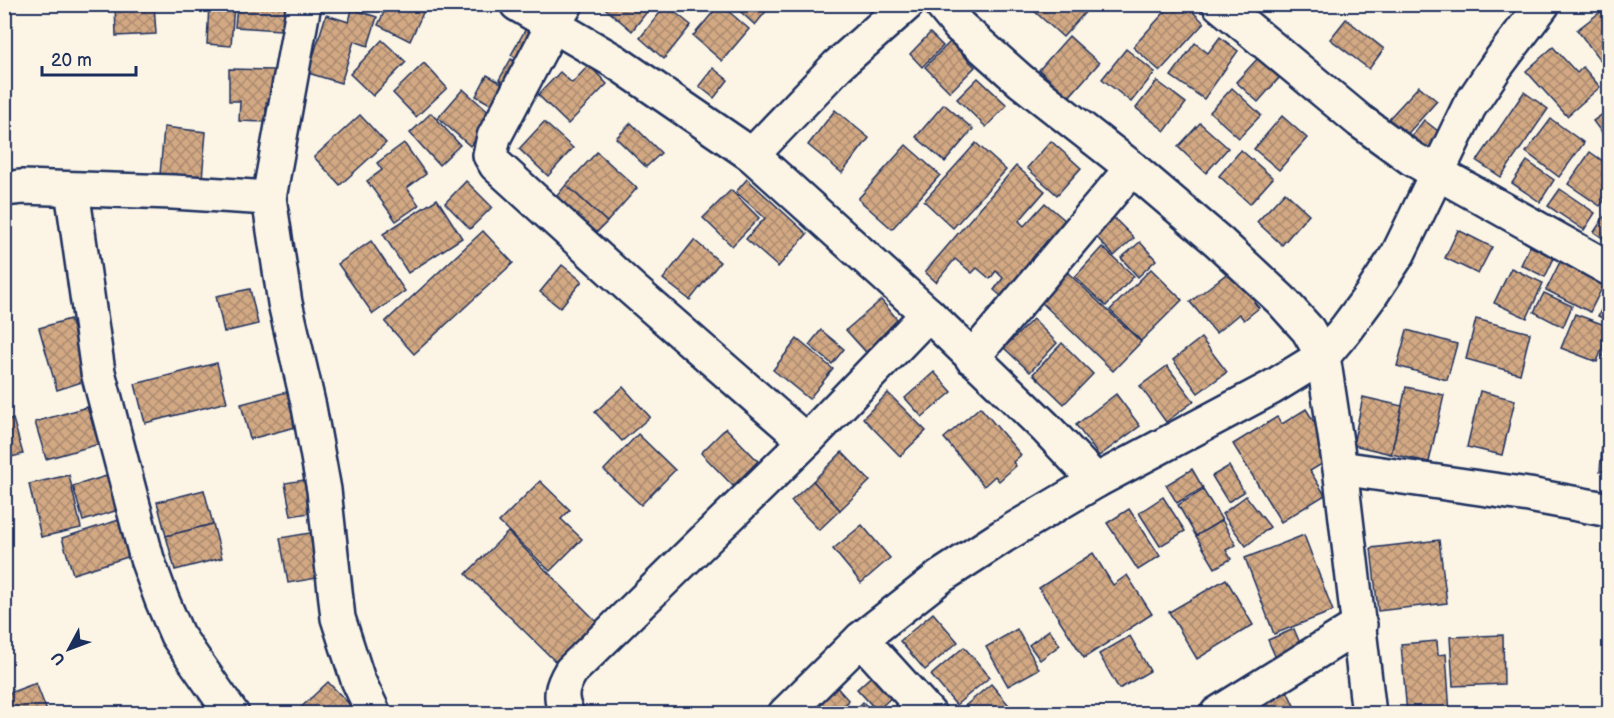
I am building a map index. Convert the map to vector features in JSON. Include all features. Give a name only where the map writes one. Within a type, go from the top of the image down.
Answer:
[{"type":"street","points":[[304,4],[269,198],[285,303],[309,407],[324,490],[338,618],[358,680],[374,714]]},
{"type":"street","points":[[517,4],[559,15],[616,62],[752,155],[928,314],[1045,427],[1096,481]]},
{"type":"street","points":[[752,155],[837,66],[908,4]]},
{"type":"street","points":[[941,4],[959,26],[1021,81],[1132,168],[1219,242],[1281,300],[1308,330],[1323,356],[1340,468],[1369,714]]},
{"type":"street","points":[[1219,4],[1360,121],[1411,158],[1438,175],[1610,268]]},
{"type":"street","points":[[785,714],[861,639],[940,576],[1096,481],[1323,356],[1371,296],[1398,254],[1469,107],[1543,4]]},
{"type":"street","points":[[559,15],[494,137],[490,155],[496,165],[632,289],[806,441]]},
{"type":"street","points":[[972,358],[1132,168]]},
{"type":"street","points":[[4,189],[22,187],[173,192],[269,198]]},
{"type":"street","points":[[72,190],[98,372],[147,559],[177,635],[232,714]]},
{"type":"street","points":[[567,714],[561,696],[562,686],[571,671],[806,441],[928,314]]},
{"type":"street","points":[[1340,468],[1529,495],[1610,510]]},
{"type":"street","points":[[1217,714],[1360,625]]},
{"type":"street","points":[[861,639],[929,714]]},
{"type":"building","points":[[115,4],[154,4],[156,34],[116,36]]},
{"type":"building","points":[[209,4],[234,4],[231,46],[207,44]]},
{"type":"building","points":[[237,4],[292,4],[291,27],[280,26],[280,30],[235,27]]},
{"type":"building","points":[[388,4],[427,4],[410,41],[378,25]]},
{"type":"building","points":[[600,4],[653,4],[632,31]]},
{"type":"building","points":[[720,4],[749,29],[722,61],[693,36]]},
{"type":"building","points":[[732,4],[772,4],[755,25]]},
{"type":"building","points":[[1039,4],[1083,4],[1088,9],[1063,37],[1034,11]]},
{"type":"building","points":[[1172,4],[1185,4],[1204,23],[1160,71],[1133,47]]},
{"type":"building","points":[[666,5],[691,25],[664,59],[640,38]]},
{"type":"building","points":[[352,9],[377,17],[368,46],[354,41],[341,83],[308,73],[326,15],[349,22]]},
{"type":"building","points":[[1603,10],[1610,19],[1610,60],[1603,64],[1577,30]]},
{"type":"building","points":[[1346,19],[1384,49],[1369,69],[1330,39]]},
{"type":"building","points":[[528,25],[542,33],[526,63],[511,55]]},
{"type":"building","points":[[930,33],[943,46],[922,67],[910,54]]},
{"type":"building","points":[[1069,36],[1099,63],[1069,97],[1039,70]]},
{"type":"building","points":[[1220,37],[1238,51],[1204,99],[1171,76],[1195,43],[1208,53]]},
{"type":"building","points":[[382,40],[406,62],[373,96],[350,74]]},
{"type":"building","points":[[950,42],[975,67],[950,92],[925,67]]},
{"type":"building","points":[[1553,47],[1577,73],[1583,67],[1600,87],[1567,116],[1526,71]]},
{"type":"building","points":[[1126,49],[1155,72],[1131,102],[1102,79]]},
{"type":"building","points":[[1259,57],[1280,77],[1258,102],[1236,82]]},
{"type":"building","points":[[511,59],[527,68],[515,89],[499,80]]},
{"type":"building","points":[[424,63],[447,88],[416,117],[393,93]]},
{"type":"building","points":[[589,65],[607,84],[568,124],[538,95],[560,72],[572,83]]},
{"type":"building","points":[[713,68],[728,80],[714,98],[699,86]]},
{"type":"building","points":[[229,69],[274,70],[273,102],[266,102],[266,122],[239,121],[240,101],[229,101]]},
{"type":"building","points":[[487,75],[511,89],[499,109],[476,96]]},
{"type":"building","points":[[978,78],[1007,105],[986,127],[957,99]]},
{"type":"building","points":[[1157,81],[1186,103],[1165,131],[1136,108]]},
{"type":"building","points":[[1419,86],[1437,101],[1401,141],[1383,125]]},
{"type":"building","points":[[1232,88],[1261,115],[1239,138],[1210,112]]},
{"type":"building","points":[[463,89],[495,118],[470,146],[438,118]]},
{"type":"building","points":[[1524,92],[1548,109],[1501,177],[1477,161]]},
{"type":"building","points":[[944,104],[973,129],[945,162],[916,137]]},
{"type":"building","points":[[1610,109],[1610,144],[1593,121]]},
{"type":"building","points":[[835,110],[869,138],[842,173],[808,145]]},
{"type":"building","points":[[431,113],[460,145],[439,165],[410,133]]},
{"type":"building","points":[[360,115],[386,143],[340,185],[314,157]]},
{"type":"building","points":[[1282,116],[1307,138],[1279,170],[1254,149]]},
{"type":"building","points":[[1551,119],[1584,143],[1559,177],[1526,152]]},
{"type":"building","points":[[1424,120],[1448,139],[1433,159],[1409,140]]},
{"type":"building","points":[[544,122],[573,148],[548,176],[519,149]]},
{"type":"building","points":[[631,123],[661,153],[646,167],[616,138]]},
{"type":"building","points":[[1200,123],[1228,148],[1206,173],[1178,147]]},
{"type":"building","points":[[164,127],[206,132],[202,179],[160,175]]},
{"type":"building","points":[[1051,141],[1081,168],[1057,195],[1027,168]]},
{"type":"building","points":[[404,143],[426,174],[407,188],[419,205],[396,221],[367,181],[382,170],[377,163]]},
{"type":"building","points":[[976,143],[1006,170],[953,228],[924,201]]},
{"type":"building","points":[[906,145],[940,175],[892,229],[858,199]]},
{"type":"building","points":[[1241,150],[1273,178],[1250,204],[1219,176]]},
{"type":"building","points":[[597,152],[637,188],[607,222],[566,185]]},
{"type":"building","points":[[1590,152],[1610,166],[1610,193],[1600,206],[1568,184]]},
{"type":"building","points":[[1527,161],[1554,180],[1540,202],[1512,183]]},
{"type":"building","points":[[1016,166],[1045,191],[1019,221],[1024,226],[1045,203],[1073,227],[1008,302],[994,290],[1003,278],[996,271],[990,279],[977,268],[972,273],[955,259],[936,282],[925,272]]},
{"type":"building","points":[[747,179],[807,234],[778,267],[746,239],[765,218],[736,192]]},
{"type":"building","points":[[466,181],[492,207],[470,229],[445,203]]},
{"type":"building","points":[[566,185],[607,222],[589,240],[550,204]]},
{"type":"building","points":[[1560,189],[1595,213],[1584,230],[1548,206]]},
{"type":"building","points":[[731,190],[759,218],[732,246],[703,218]]},
{"type":"building","points":[[1285,192],[1309,214],[1282,245],[1257,222]]},
{"type":"building","points":[[437,199],[462,238],[408,273],[383,234]]},
{"type":"building","points":[[1110,214],[1134,238],[1114,256],[1091,231]]},
{"type":"building","points":[[1606,214],[1610,216],[1610,243],[1594,232]]},
{"type":"building","points":[[1458,230],[1492,247],[1478,274],[1445,258]]},
{"type":"building","points":[[483,231],[513,263],[414,354],[385,322]]},
{"type":"building","points":[[694,240],[720,262],[690,300],[663,279]]},
{"type":"building","points":[[371,241],[405,291],[373,314],[338,264]]},
{"type":"building","points":[[1140,242],[1156,260],[1138,277],[1121,258]]},
{"type":"building","points":[[1530,246],[1554,258],[1545,277],[1521,265]]},
{"type":"building","points":[[1102,247],[1134,276],[1106,306],[1075,277]]},
{"type":"building","points":[[1561,260],[1605,282],[1590,312],[1546,290]]},
{"type":"building","points":[[562,265],[582,281],[560,308],[540,292]]},
{"type":"building","points":[[1234,268],[1259,298],[1254,302],[1259,308],[1244,320],[1239,314],[1216,333],[1190,302]]},
{"type":"building","points":[[1511,268],[1543,283],[1527,318],[1494,303]]},
{"type":"building","points":[[1151,269],[1182,300],[1141,341],[1110,310]]},
{"type":"building","points":[[1065,270],[1141,342],[1113,371],[1038,299]]},
{"type":"building","points":[[250,289],[258,324],[224,332],[216,296]]},
{"type":"building","points":[[1610,292],[1610,322],[1598,316]]},
{"type":"building","points":[[1544,293],[1572,306],[1563,327],[1534,312]]},
{"type":"building","points":[[881,300],[907,331],[873,360],[846,330]]},
{"type":"building","points":[[1575,314],[1610,327],[1597,362],[1561,348]]},
{"type":"building","points":[[70,319],[88,380],[57,390],[39,328]]},
{"type":"building","points":[[1033,319],[1057,343],[1030,372],[1004,348]]},
{"type":"building","points":[[1476,319],[1530,333],[1520,374],[1466,359]]},
{"type":"building","points":[[821,330],[844,349],[832,364],[809,345]]},
{"type":"building","points":[[1407,330],[1457,344],[1447,380],[1397,366]]},
{"type":"building","points":[[1201,338],[1227,372],[1198,393],[1173,360]]},
{"type":"building","points":[[797,339],[833,369],[809,399],[773,370]]},
{"type":"building","points":[[1610,341],[1610,359],[1602,356]]},
{"type":"building","points":[[1062,343],[1093,374],[1064,404],[1033,374]]},
{"type":"building","points":[[217,363],[227,402],[145,423],[135,384]]},
{"type":"building","points":[[1167,366],[1194,401],[1166,422],[1140,386]]},
{"type":"building","points":[[934,372],[952,392],[922,417],[905,398]]},
{"type":"building","points":[[1607,384],[1610,384],[1610,472],[1600,471]]},
{"type":"building","points":[[623,387],[650,417],[622,441],[595,412]]},
{"type":"building","points":[[1406,387],[1444,395],[1429,462],[1391,454]]},
{"type":"building","points":[[298,389],[307,424],[250,439],[241,404]]},
{"type":"building","points":[[1480,391],[1515,400],[1502,455],[1467,447]]},
{"type":"building","points":[[888,393],[926,431],[900,456],[863,418]]},
{"type":"building","points":[[1116,394],[1140,426],[1099,456],[1076,425]]},
{"type":"building","points":[[1363,397],[1402,406],[1391,454],[1353,445]]},
{"type":"building","points":[[87,407],[99,444],[46,459],[35,422]]},
{"type":"building","points":[[980,407],[1021,455],[1013,462],[1016,466],[999,481],[995,476],[984,486],[944,438]]},
{"type":"building","points":[[1306,409],[1335,456],[1310,471],[1325,495],[1281,522],[1233,444],[1277,417],[1282,424]]},
{"type":"building","points":[[13,419],[23,454],[4,459],[4,422]]},
{"type":"building","points":[[726,428],[758,461],[733,486],[701,453]]},
{"type":"building","points":[[638,434],[675,470],[641,505],[604,470]]},
{"type":"building","points":[[842,452],[870,481],[840,510],[813,481]]},
{"type":"building","points":[[1229,466],[1244,492],[1228,502],[1212,476]]},
{"type":"building","points":[[1192,469],[1203,488],[1177,503],[1166,485]]},
{"type":"building","points":[[120,472],[131,506],[83,521],[73,486]]},
{"type":"building","points":[[69,475],[81,528],[41,537],[29,484]]},
{"type":"building","points":[[316,478],[322,511],[291,516],[285,483]]},
{"type":"building","points":[[540,481],[570,510],[561,519],[582,539],[550,571],[499,522]]},
{"type":"building","points":[[813,481],[840,510],[819,530],[791,501]]},
{"type":"building","points":[[204,490],[213,524],[166,536],[157,502]]},
{"type":"building","points":[[1203,490],[1222,520],[1196,536],[1178,505]]},
{"type":"building","points":[[1246,496],[1270,527],[1246,546],[1222,514]]},
{"type":"building","points":[[1163,497],[1185,531],[1160,546],[1139,513]]},
{"type":"building","points":[[1129,509],[1160,556],[1138,570],[1107,523]]},
{"type":"building","points":[[119,520],[131,556],[73,574],[62,538]]},
{"type":"building","points":[[1222,520],[1236,545],[1226,550],[1231,559],[1215,568],[1196,536]]},
{"type":"building","points":[[213,524],[222,558],[175,570],[166,536]]},
{"type":"building","points":[[862,525],[890,558],[861,583],[833,549]]},
{"type":"building","points":[[321,531],[329,576],[288,583],[280,538]]},
{"type":"building","points":[[508,532],[600,625],[560,666],[466,574]]},
{"type":"building","points":[[1304,535],[1333,611],[1274,634],[1245,558]]},
{"type":"building","points":[[1439,540],[1447,603],[1378,611],[1371,548]]},
{"type":"building","points":[[1093,553],[1113,585],[1127,575],[1152,614],[1084,658],[1039,588]]},
{"type":"building","points":[[1226,579],[1253,625],[1197,659],[1169,612]]},
{"type":"building","points":[[933,613],[958,642],[925,670],[900,641]]},
{"type":"building","points":[[1017,629],[1039,669],[1008,686],[986,647]]},
{"type":"building","points":[[1294,629],[1305,655],[1279,665],[1268,640]]},
{"type":"building","points":[[1049,630],[1060,645],[1040,660],[1029,645]]},
{"type":"building","points":[[1503,635],[1504,684],[1453,686],[1450,637]]},
{"type":"building","points":[[1130,636],[1150,671],[1119,689],[1099,654]]},
{"type":"building","points":[[1437,641],[1438,655],[1446,654],[1450,714],[1407,714],[1401,644]]},
{"type":"building","points":[[964,647],[990,677],[956,705],[931,675]]},
{"type":"building","points":[[878,670],[898,691],[877,711],[857,689]]},
{"type":"building","points":[[328,682],[350,705],[341,714],[294,714]]},
{"type":"building","points":[[832,682],[849,701],[842,708],[847,713],[813,714],[806,706]]},
{"type":"building","points":[[1283,682],[1298,714],[1257,714],[1250,698]]},
{"type":"building","points":[[36,683],[48,714],[11,714],[4,695]]},
{"type":"building","points":[[991,684],[1013,710],[1009,714],[963,714],[960,710]]},
{"type":"building","points":[[863,702],[874,714],[851,714]]},
{"type":"building","points":[[350,705],[357,714],[341,714]]}]
